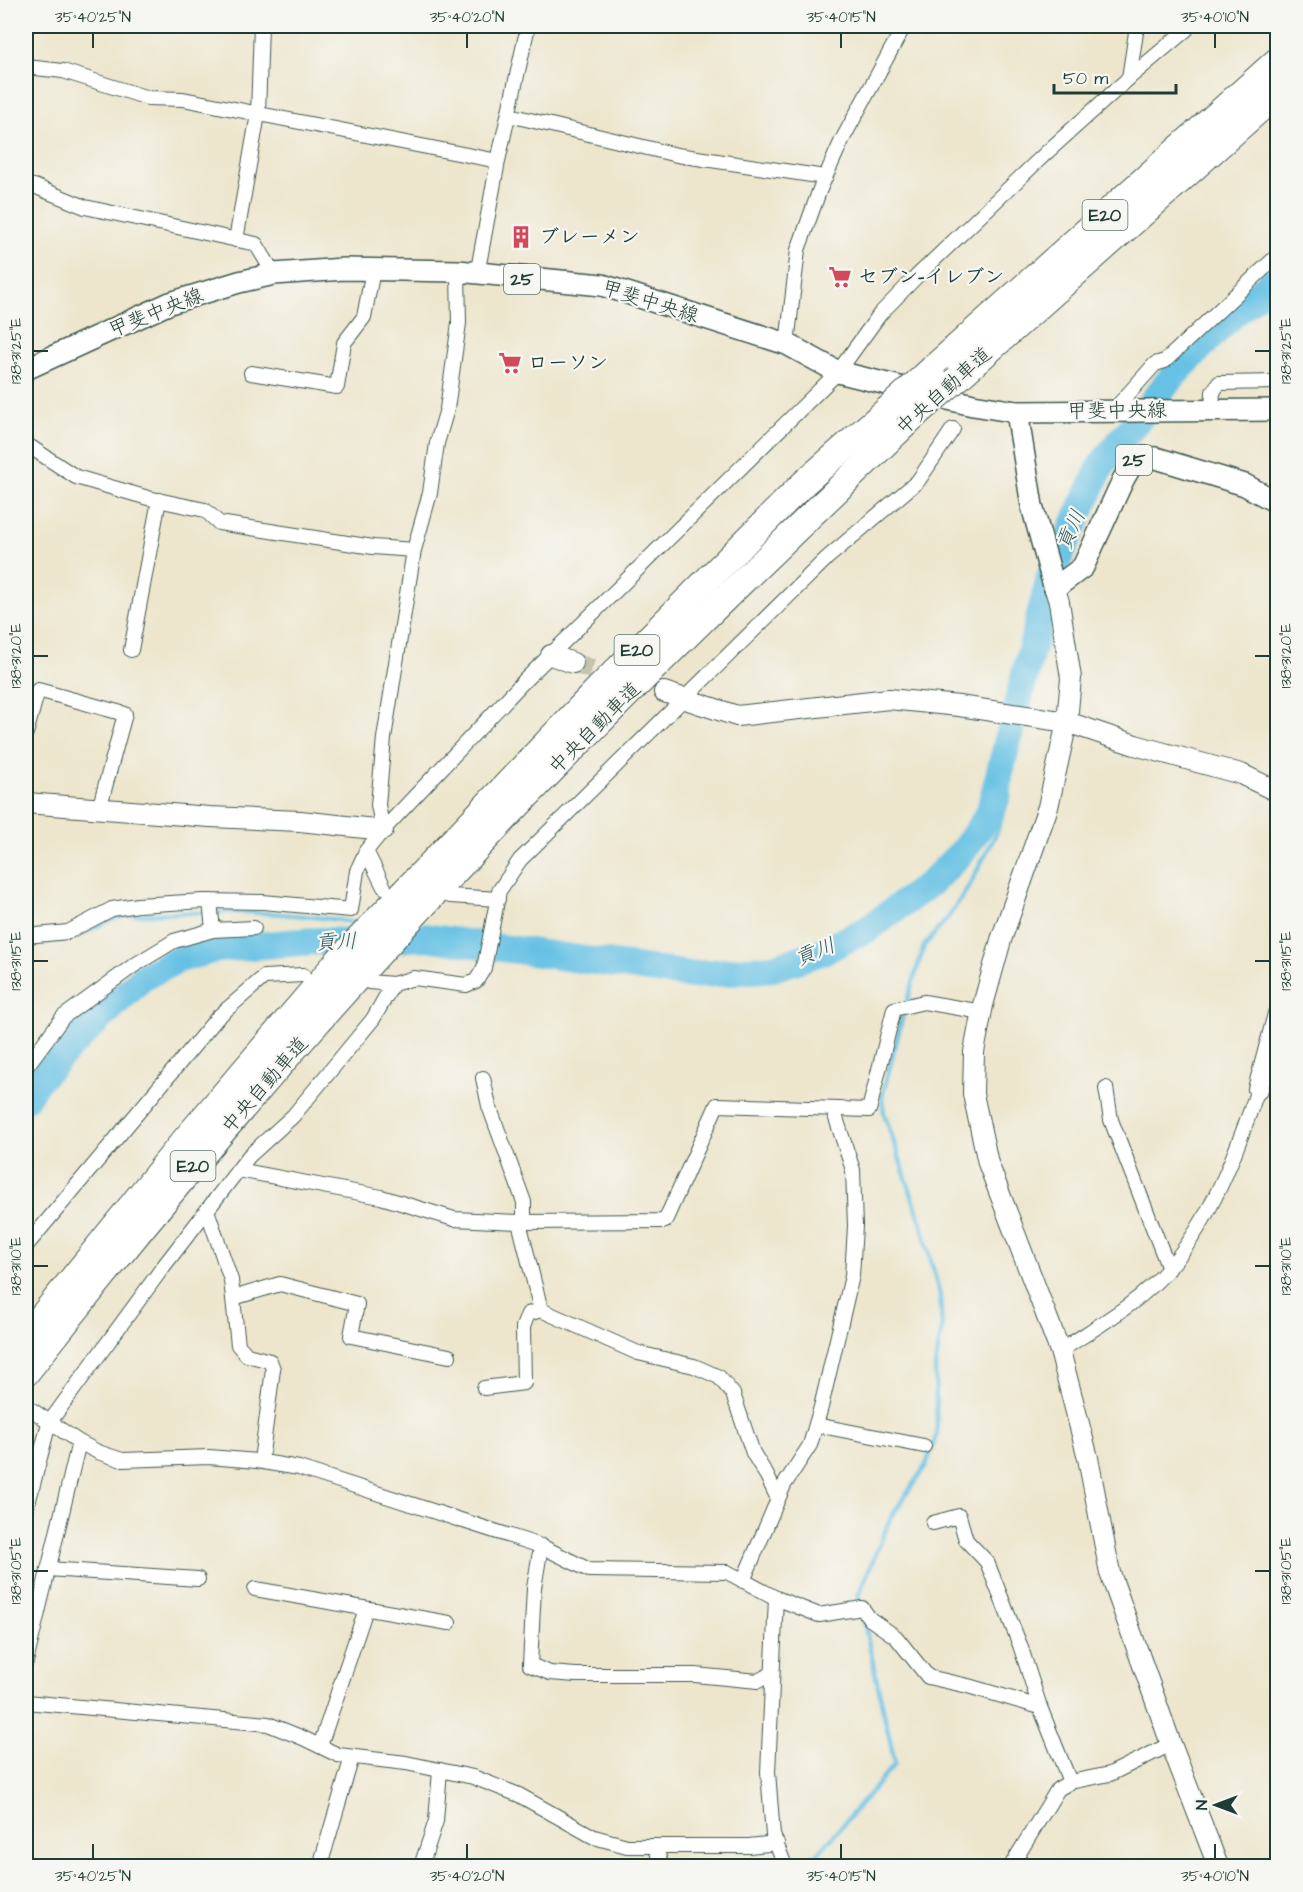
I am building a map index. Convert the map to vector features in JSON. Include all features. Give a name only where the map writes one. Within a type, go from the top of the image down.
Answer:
[{"type":"highway","name":"中央自動車道","points":[[26,1336],[183,1142],[338,961],[391,894],[519,770],[804,483],[1278,60]]},
{"type":"highway","name":"中央自動車道","points":[[26,1373],[202,1156],[369,974],[423,906],[525,799],[679,643],[914,416],[1278,93]]},
{"type":"main road","name":"甲斐中央線","points":[[26,369],[170,303],[274,274],[322,270],[468,273],[602,285],[787,344],[838,372],[973,405],[1017,412],[1278,410]]},
{"type":"main road","points":[[1017,412],[1032,506],[1054,587]]},
{"type":"main road","name":"25","points":[[1054,587],[1083,567],[1136,457],[1156,458],[1245,485],[1278,503]]},
{"type":"street","points":[[236,240],[258,114],[261,26]]},
{"type":"street","points":[[383,830],[378,805],[384,738],[414,550],[430,493],[438,443],[447,409],[468,273],[498,161],[528,26]]},
{"type":"street","points":[[787,344],[798,250],[825,177],[842,140],[904,26]]},
{"type":"street","points":[[1129,78],[1137,26]]},
{"type":"street","points":[[26,936],[68,932],[112,909],[138,905],[263,902],[351,910],[357,871],[366,851],[383,830],[551,656],[838,372],[873,322],[909,285],[1046,153],[1186,30]]},
{"type":"street","points":[[26,67],[63,71],[148,98],[183,99],[498,161]]},
{"type":"street","points":[[508,115],[677,155],[825,177]]},
{"type":"street","points":[[26,186],[34,186],[85,207],[256,244],[274,274]]},
{"type":"street","points":[[1114,411],[1155,364],[1165,361],[1278,255]]},
{"type":"street","points":[[251,373],[336,387],[344,343],[364,317],[373,270]]},
{"type":"street","points":[[1208,410],[1213,392],[1220,383],[1278,382]]},
{"type":"street","points":[[369,974],[393,984],[414,978],[466,985],[476,981],[484,968],[499,891],[520,860],[827,558],[918,481],[953,429]]},
{"type":"street","points":[[26,444],[76,477],[205,510],[219,523],[373,547],[414,550]]},
{"type":"street","points":[[130,650],[159,500]]},
{"type":"street","points":[[1054,587],[1071,678],[1067,722],[1048,807],[1001,940],[982,1012],[974,1052],[973,1094],[988,1163],[1060,1351],[1088,1458],[1110,1573],[1171,1744],[1218,1866]]},
{"type":"street","points":[[551,656],[573,663]]},
{"type":"street","points":[[26,733],[38,690],[125,714],[99,809]]},
{"type":"street","points":[[664,692],[737,716],[889,699],[1067,722],[1135,745],[1241,774],[1278,792]]},
{"type":"street","points":[[26,803],[300,821],[383,830]]},
{"type":"street","points":[[366,851],[391,894]]},
{"type":"street","points":[[450,896],[498,899]]},
{"type":"street","points":[[210,902],[213,926]]},
{"type":"street","points":[[26,1067],[63,1017],[133,966],[174,941],[213,926],[254,927]]},
{"type":"street","points":[[26,1246],[218,1017],[264,977],[303,975]]},
{"type":"street","points":[[26,1511],[50,1423],[238,1170],[249,1156],[293,1116],[373,1019],[393,984]]},
{"type":"street","points":[[238,1170],[381,1197],[454,1219],[522,1222],[665,1221],[717,1105],[869,1110],[894,1009],[924,1002],[982,1012]]},
{"type":"street","points":[[1060,1351],[1131,1304],[1169,1269],[1198,1229],[1239,1146],[1258,1089],[1278,1014]]},
{"type":"street","points":[[483,1078],[489,1106],[524,1202],[522,1222],[541,1310]]},
{"type":"street","points":[[1106,1088],[1111,1120],[1169,1269]]},
{"type":"street","points":[[743,1581],[784,1485],[810,1445],[852,1276],[855,1226],[853,1170],[833,1109]]},
{"type":"street","points":[[207,1210],[231,1280],[238,1345],[247,1355],[270,1362],[273,1369],[261,1461]]},
{"type":"street","points":[[233,1298],[280,1284],[357,1304],[351,1336],[449,1356]]},
{"type":"street","points":[[484,1388],[524,1383],[523,1327],[528,1314],[541,1310],[638,1353],[694,1366],[719,1377],[733,1394],[753,1453],[778,1499]]},
{"type":"street","points":[[32,1410],[79,1442],[98,1452],[122,1460],[209,1457],[261,1461],[298,1468],[541,1546],[589,1570],[727,1572],[776,1598],[819,1615],[856,1609],[896,1637],[928,1677],[1040,1707]]},
{"type":"street","points":[[816,1425],[924,1446]]},
{"type":"street","points":[[26,1662],[79,1442]]},
{"type":"street","points":[[933,1523],[959,1516],[966,1540],[987,1562],[1070,1782]]},
{"type":"street","points":[[541,1546],[534,1588],[530,1665],[549,1673],[576,1675],[695,1676],[758,1681],[771,1674]]},
{"type":"street","points":[[48,1569],[198,1579]]},
{"type":"street","points":[[255,1589],[449,1623]]},
{"type":"street","points":[[776,1598],[768,1772],[773,1834],[785,1866]]},
{"type":"street","points":[[320,1746],[366,1609]]},
{"type":"street","points":[[26,1702],[268,1724],[338,1755],[406,1763],[473,1777],[519,1795],[594,1837],[627,1846],[749,1846],[777,1843]]},
{"type":"street","points":[[1011,1866],[1058,1789],[1070,1782],[1110,1774],[1171,1744]]},
{"type":"street","points":[[320,1866],[352,1757]]},
{"type":"street","points":[[421,1866],[436,1821],[440,1770]]},
{"type":"street","points":[[654,1846],[662,1866]]},
{"type":"waterway","name":"貢川","points":[[26,1098],[37,1081],[143,977],[179,959],[216,949],[313,941],[356,942],[425,937],[691,975],[773,968],[821,952],[868,929],[932,882],[963,851],[989,814],[1050,577],[1102,464],[1173,376],[1226,321],[1278,276]]},
{"type":"waterway","points":[[860,1606],[858,1596],[891,1517],[926,1465],[937,1434],[935,1367],[942,1327],[940,1296],[921,1222],[884,1113],[882,1097],[904,1011],[924,946],[947,919],[969,886],[997,832],[1009,797],[1016,719]]},
{"type":"waterway","points":[[26,944],[72,938],[114,918],[128,915],[245,912],[303,916],[361,924]]},
{"type":"waterway","name":"貢川","points":[[408,934],[425,937]]},
{"type":"waterway","points":[[807,1866],[895,1764],[863,1617]]},
{"type":"tunnel","points":[[573,663],[664,692]]},
{"type":"place","name":"ブレーメン","points":[[521,237]]},
{"type":"place","name":"セブン-イレブン","points":[[840,277]]},
{"type":"place","name":"ローソン","points":[[510,363]]}]
